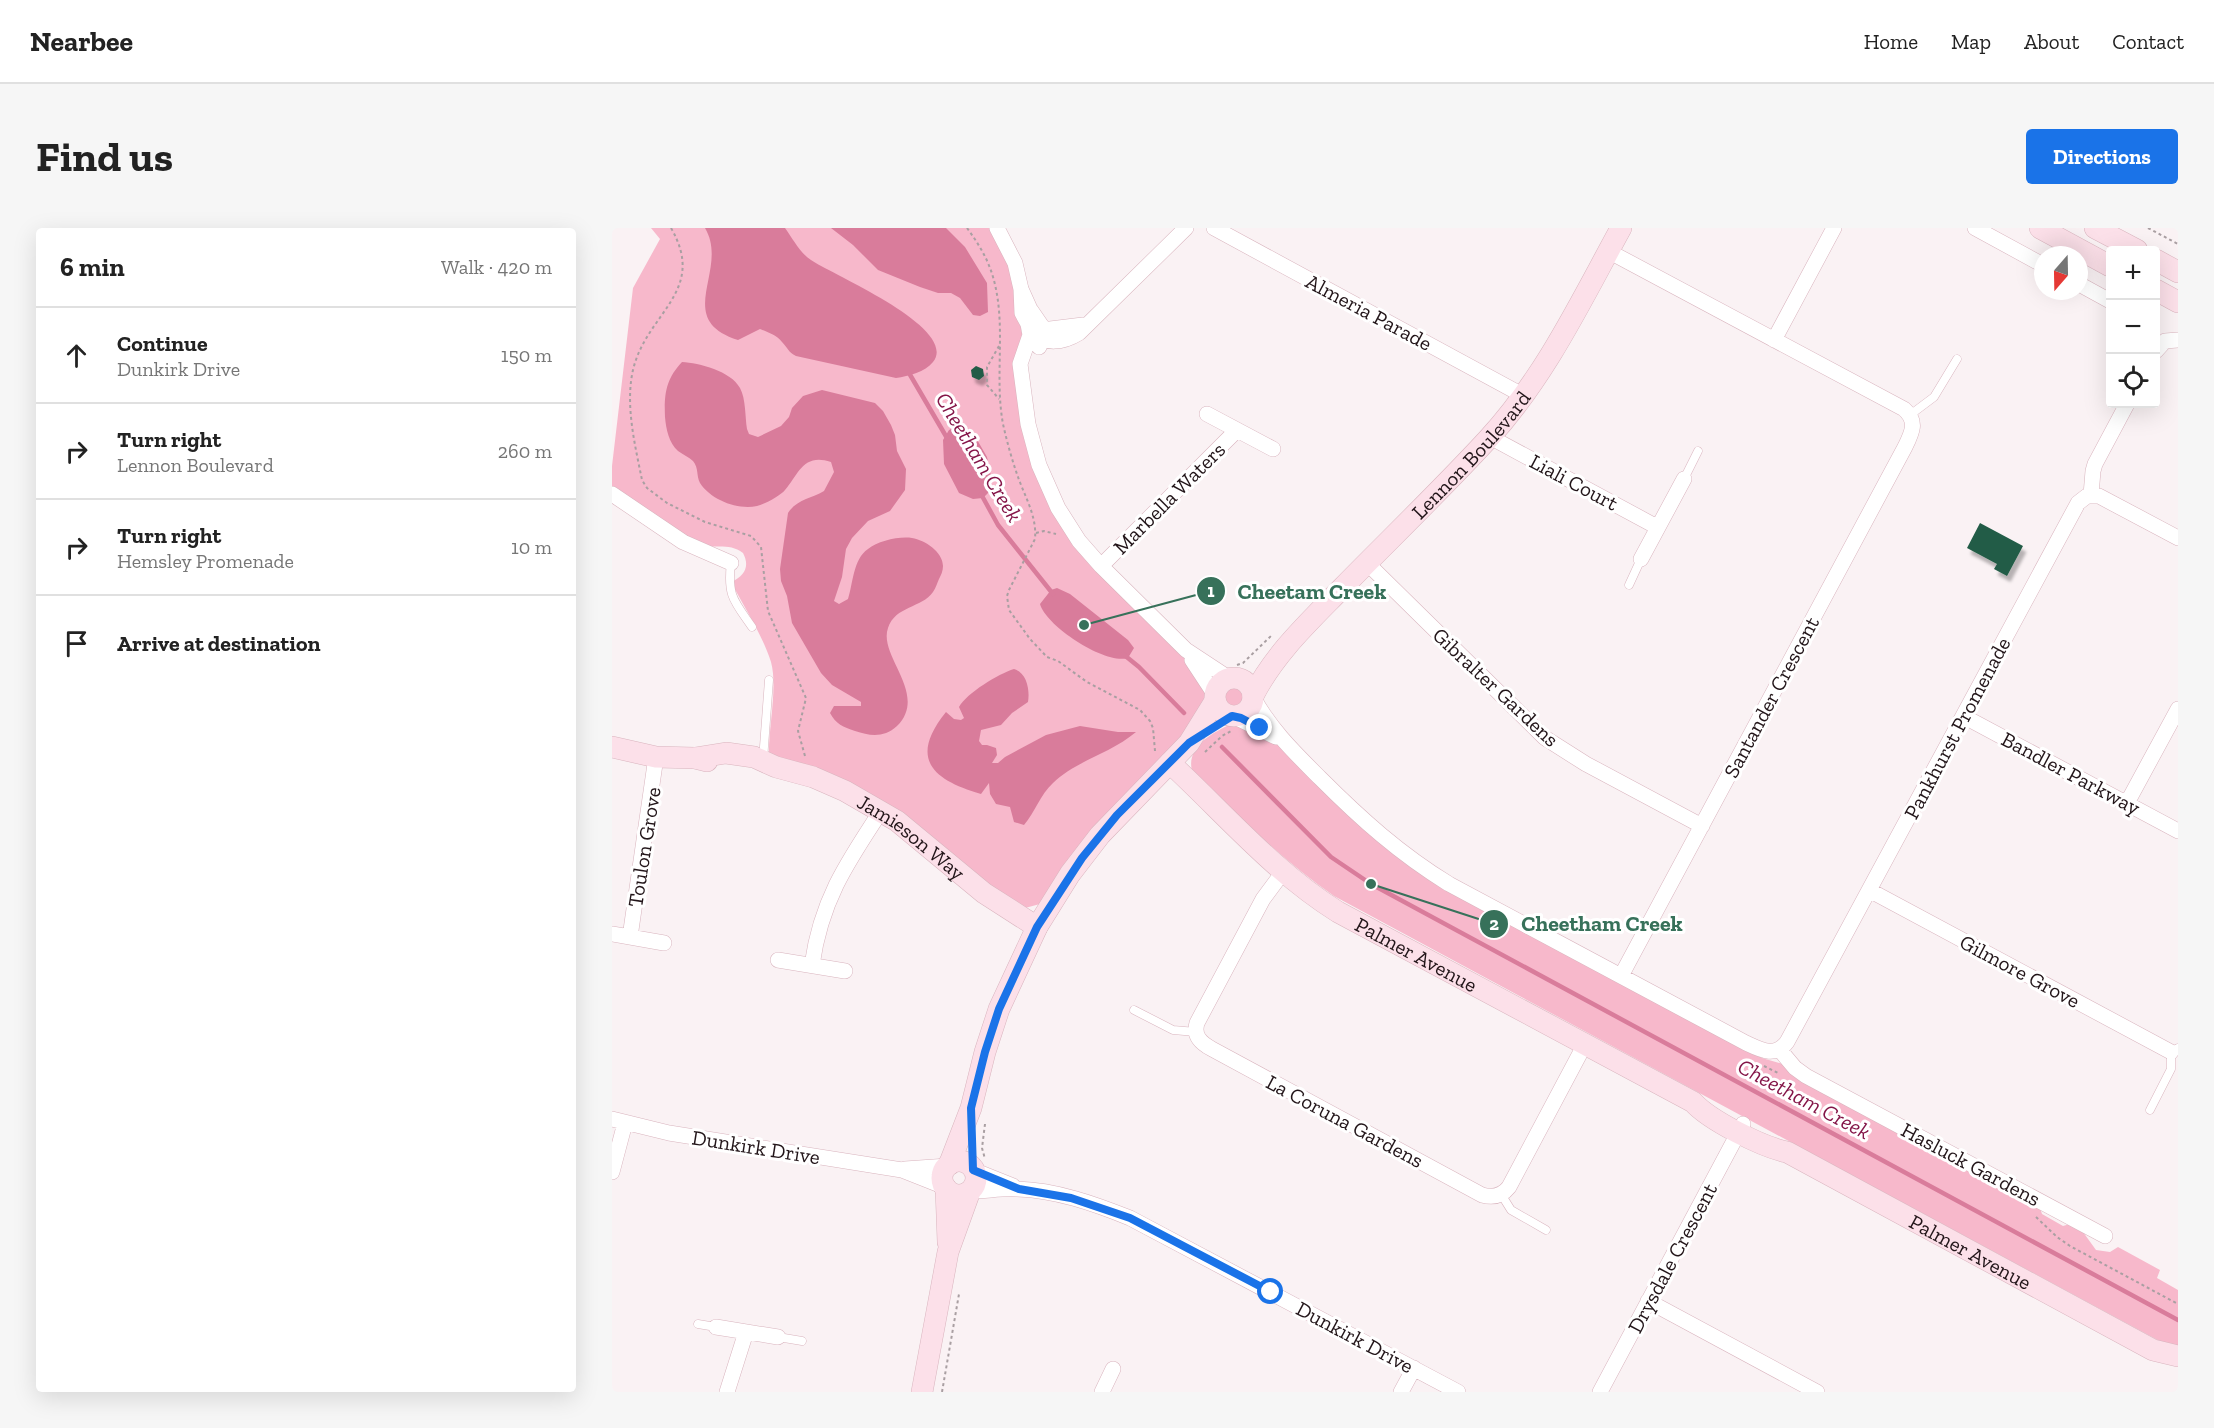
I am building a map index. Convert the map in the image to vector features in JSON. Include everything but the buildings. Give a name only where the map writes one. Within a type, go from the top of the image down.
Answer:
[{"type":"street","points":[[997,228],[1015,263],[1021,289],[1022,313],[1038,335],[1057,342],[1072,337],[1089,324],[1186,228]]},
{"type":"street","name":"Almeria Parade","points":[[1214,228],[1524,396]]},
{"type":"street","name":"Lennon Boulevard","points":[[1227,676],[1277,642],[1367,563],[1490,437],[1524,396],[1554,350],[1621,228]]},
{"type":"street","points":[[1774,340],[1834,228]]},
{"type":"street","points":[[1975,228],[2034,260]]},
{"type":"street","points":[[2040,228],[2106,264]]},
{"type":"street","points":[[2095,228],[2129,246]]},
{"type":"street","points":[[1608,251],[1904,409],[1910,415]]},
{"type":"street","points":[[2088,290],[2108,300]]},
{"type":"street","points":[[2160,292],[2178,302]]},
{"type":"street","points":[[1038,335],[1020,364],[1032,442],[1048,489],[1067,524],[1101,566],[1186,650],[1227,676],[1246,683],[1282,740],[1380,835],[1410,859],[1449,884],[1760,1050],[1768,1052],[1779,1049]]},
{"type":"street","points":[[2125,408],[2092,471],[2091,495],[2103,498],[2178,538]]},
{"type":"street","name":"Marbella Waters","points":[[1207,414],[1273,449]]},
{"type":"street","name":"Santander Crescent","points":[[1621,976],[1905,447],[1913,427],[1910,415]]},
{"type":"street","name":"Marbella Waters","points":[[1101,566],[1237,430]]},
{"type":"street","name":"Liali Court","points":[[1490,437],[1657,527]]},
{"type":"street","points":[[1641,559],[1684,479]]},
{"type":"street","points":[[612,494],[683,542],[731,563]]},
{"type":"street","name":"Pankhurst Promenade","points":[[1779,1049],[1787,1042],[2073,511],[2081,500],[2091,495]]},
{"type":"street","name":"Gibralter Gardens","points":[[1367,563],[1545,738],[1578,759],[1702,826]]},
{"type":"street","name":"Lennon Boulevard","points":[[1253,696],[1277,642]]},
{"type":"street","points":[[1186,650],[1222,712],[1282,740]]},
{"type":"street","points":[[1189,743],[1215,698],[1219,686],[1227,676]]},
{"type":"street","points":[[922,1392],[948,1252],[979,1172],[979,1112],[985,1052],[999,1009],[1037,927],[1070,874],[1161,756],[1189,743],[1233,716],[1247,711],[1253,696]]},
{"type":"street","points":[[2127,803],[2178,709]]},
{"type":"street","name":"Bandler Parkway","points":[[1963,716],[2178,831]]},
{"type":"street","name":"Jamieson Way","points":[[612,747],[656,758],[695,758],[726,753],[829,784],[881,811],[909,830],[949,866],[984,893],[1037,927]]},
{"type":"street","name":"Palmer Avenue","points":[[1161,756],[1283,872],[1312,895],[1346,916],[1692,1102],[1702,1102],[1741,1128],[1777,1142],[1787,1152],[2153,1350],[2163,1359],[2178,1366]]},
{"type":"street","name":"Toulon Grove","points":[[630,937],[656,758]]},
{"type":"street","points":[[812,965],[819,928],[831,892],[881,811]]},
{"type":"street","points":[[1196,1032],[1201,1016],[1263,899],[1283,872]]},
{"type":"street","name":"Gilmore Grove","points":[[1869,890],[2174,1050]]},
{"type":"street","name":"Toulon Grove","points":[[612,934],[664,943]]},
{"type":"street","points":[[778,960],[845,971]]},
{"type":"street","name":"La Coruna Gardens","points":[[1196,1032],[1202,1043],[1212,1050],[1476,1191],[1489,1197],[1501,1194]]},
{"type":"street","points":[[1501,1194],[1509,1187],[1585,1044]]},
{"type":"street","name":"Hasluck Gardens","points":[[1779,1049],[1795,1068],[1806,1076],[2105,1236]]},
{"type":"street","points":[[948,1252],[947,1177],[979,1112]]},
{"type":"street","points":[[612,1172],[619,1121]]},
{"type":"street","name":"Dunkirk Drive","points":[[619,1121],[669,1133],[947,1177]]},
{"type":"street","name":"Drysdale Crescent","points":[[1600,1392],[1741,1128]]},
{"type":"street","points":[[947,1177],[960,1162],[979,1172]]},
{"type":"street","name":"Dunkirk Drive","points":[[979,1172],[1019,1189]]},
{"type":"street","points":[[947,1177],[957,1195],[970,1191]]},
{"type":"street","name":"Dunkirk Drive","points":[[970,1191],[1019,1189],[1071,1198],[1130,1218],[1458,1392]]},
{"type":"street","points":[[1648,1301],[1817,1392]]},
{"type":"street","points":[[716,1327],[778,1337]]},
{"type":"street","points":[[727,1392],[746,1332]]},
{"type":"street","name":"Palmer Avenue","points":[[2153,1350],[2178,1356]]},
{"type":"street","points":[[1401,1392],[1414,1368]]},
{"type":"street","points":[[1103,1392],[1113,1369]]},
{"type":"lane","points":[[1910,415],[1934,397],[1957,359]]},
{"type":"lane","points":[[1684,479],[1698,451]]},
{"type":"lane","points":[[1629,585],[1641,559]]},
{"type":"lane","points":[[731,563],[729,588],[731,595],[752,627]]},
{"type":"lane","points":[[766,765],[769,680]]},
{"type":"lane","points":[[1134,1010],[1173,1030],[1196,1032]]},
{"type":"lane","name":"Gilmore Grove","points":[[2150,1110],[2170,1069],[2174,1050]]},
{"type":"lane","points":[[1501,1194],[1511,1210],[1546,1230]]},
{"type":"lane","points":[[698,1324],[716,1327]]},
{"type":"lane","points":[[778,1337],[802,1341]]},
{"type":"path","points":[[671,228],[681,250],[683,276],[676,293],[646,336],[635,362],[631,381],[630,410],[642,480],[647,488],[667,502],[705,522],[751,536],[761,547],[768,611],[806,698],[798,731],[806,758]]},
{"type":"path","points":[[968,228],[988,261],[993,278],[1000,320],[1000,400],[1003,422],[1013,461],[1034,518],[1035,538],[1009,590],[1007,596],[1009,610],[1030,639],[1047,657],[1057,661],[1087,682],[1136,706],[1153,728],[1161,756]]},
{"type":"path","points":[[2148,228],[2178,244]]},
{"type":"path","points":[[1000,344],[987,367],[987,385],[1000,400]]},
{"type":"path","points":[[1227,676],[1221,664],[1230,666],[1243,663],[1277,642]]},
{"type":"path","points":[[979,1112],[981,1148],[992,1166],[979,1172]]},
{"type":"path","points":[[942,1392],[960,1293]]},
{"type":"shaded area","points":[[651,228],[991,228],[1009,264],[1024,344],[1046,497],[1189,663],[1207,697],[1202,713],[1040,904],[1025,908],[769,756],[774,683],[771,662],[731,582],[740,577],[745,570],[746,562],[743,553],[728,547],[701,546],[612,489],[612,466],[633,288],[660,239]]},
{"type":"shaded area","points":[[1234,687],[1241,690],[1244,697],[1241,704],[1234,707],[1227,704],[1224,697],[1227,690]]},
{"type":"shaded area","points":[[1231,724],[1237,724],[1273,741],[1447,889],[1762,1058],[1783,1064],[2040,1208],[2042,1214],[2063,1226],[2070,1224],[2083,1232],[2096,1250],[2110,1252],[2118,1247],[2160,1270],[2157,1278],[2178,1290],[2178,1351],[1334,896],[1278,852],[1192,771],[1191,762],[1197,748],[1209,736]]},
{"type":"water","points":[[705,228],[785,228],[800,250],[811,260],[866,289],[912,318],[928,334],[936,348],[933,362],[921,371],[896,378],[796,356],[777,337],[760,329],[738,340],[719,331],[709,320],[705,306],[711,244]]},
{"type":"water","points":[[831,228],[946,228],[965,247],[987,283],[988,312],[980,316],[973,315],[960,298],[951,293],[938,293],[878,270],[853,245]]},
{"type":"water","points":[[682,362],[714,369],[736,382],[743,397],[749,434],[758,437],[781,426],[803,396],[822,390],[875,403],[891,425],[897,451],[906,469],[905,490],[890,511],[868,521],[852,538],[846,549],[842,577],[834,601],[839,604],[848,599],[859,559],[872,546],[883,541],[895,538],[917,539],[928,544],[940,556],[943,566],[933,592],[922,601],[896,615],[888,628],[887,639],[890,651],[906,688],[908,701],[905,714],[897,726],[887,733],[877,735],[855,731],[843,726],[832,717],[830,713],[834,706],[861,706],[861,702],[832,685],[821,673],[792,623],[787,596],[781,581],[780,569],[788,513],[800,502],[824,491],[834,472],[831,462],[814,460],[808,463],[783,492],[764,504],[749,507],[733,505],[718,499],[700,483],[695,464],[675,448],[667,431],[665,409],[667,387],[672,375]]},
{"type":"water","points":[[960,425],[972,431],[987,457],[992,481],[989,492],[983,498],[973,499],[959,493],[944,464],[943,440],[949,430]]},
{"type":"water","points":[[1057,588],[1070,594],[1128,640],[1134,648],[1128,658],[1118,659],[1092,650],[1064,633],[1053,623],[1040,604],[1051,590]]},
{"type":"water","points":[[1014,669],[1022,674],[1027,682],[1028,702],[1012,713],[1001,725],[981,730],[979,741],[982,745],[996,748],[997,755],[992,763],[998,763],[1046,735],[1080,726],[1118,732],[1136,732],[1126,740],[1062,775],[1045,793],[1024,825],[1014,822],[1010,807],[996,804],[990,794],[989,783],[981,794],[950,782],[931,765],[928,755],[929,743],[935,728],[946,712],[954,719],[961,720],[964,718],[959,707],[969,696],[1007,671]]},
{"type":"waterway","name":"Cheetham Creek","points":[[909,373],[947,438]]},
{"type":"waterway","name":"Cheetham Creek","points":[[981,494],[998,525],[1053,594]]},
{"type":"waterway","name":"Cheetham Creek","points":[[1123,654],[1184,713]]},
{"type":"waterway","name":"Cheetham Creek","points":[[1222,747],[1331,857],[1371,884],[2178,1320]]},
{"type":"place","name":"Cheetam Creek","points":[[1084,625]]},
{"type":"place","name":"Cheetham Creek","points":[[1371,884]]},
{"type":"route","points":[[1260,728],[1232,716],[1189,743],[1117,815],[1058,892],[1020,962],[999,1009],[985,1052],[971,1108],[972,1168],[1019,1189],[1071,1198],[1130,1218],[1271,1292]]}]
